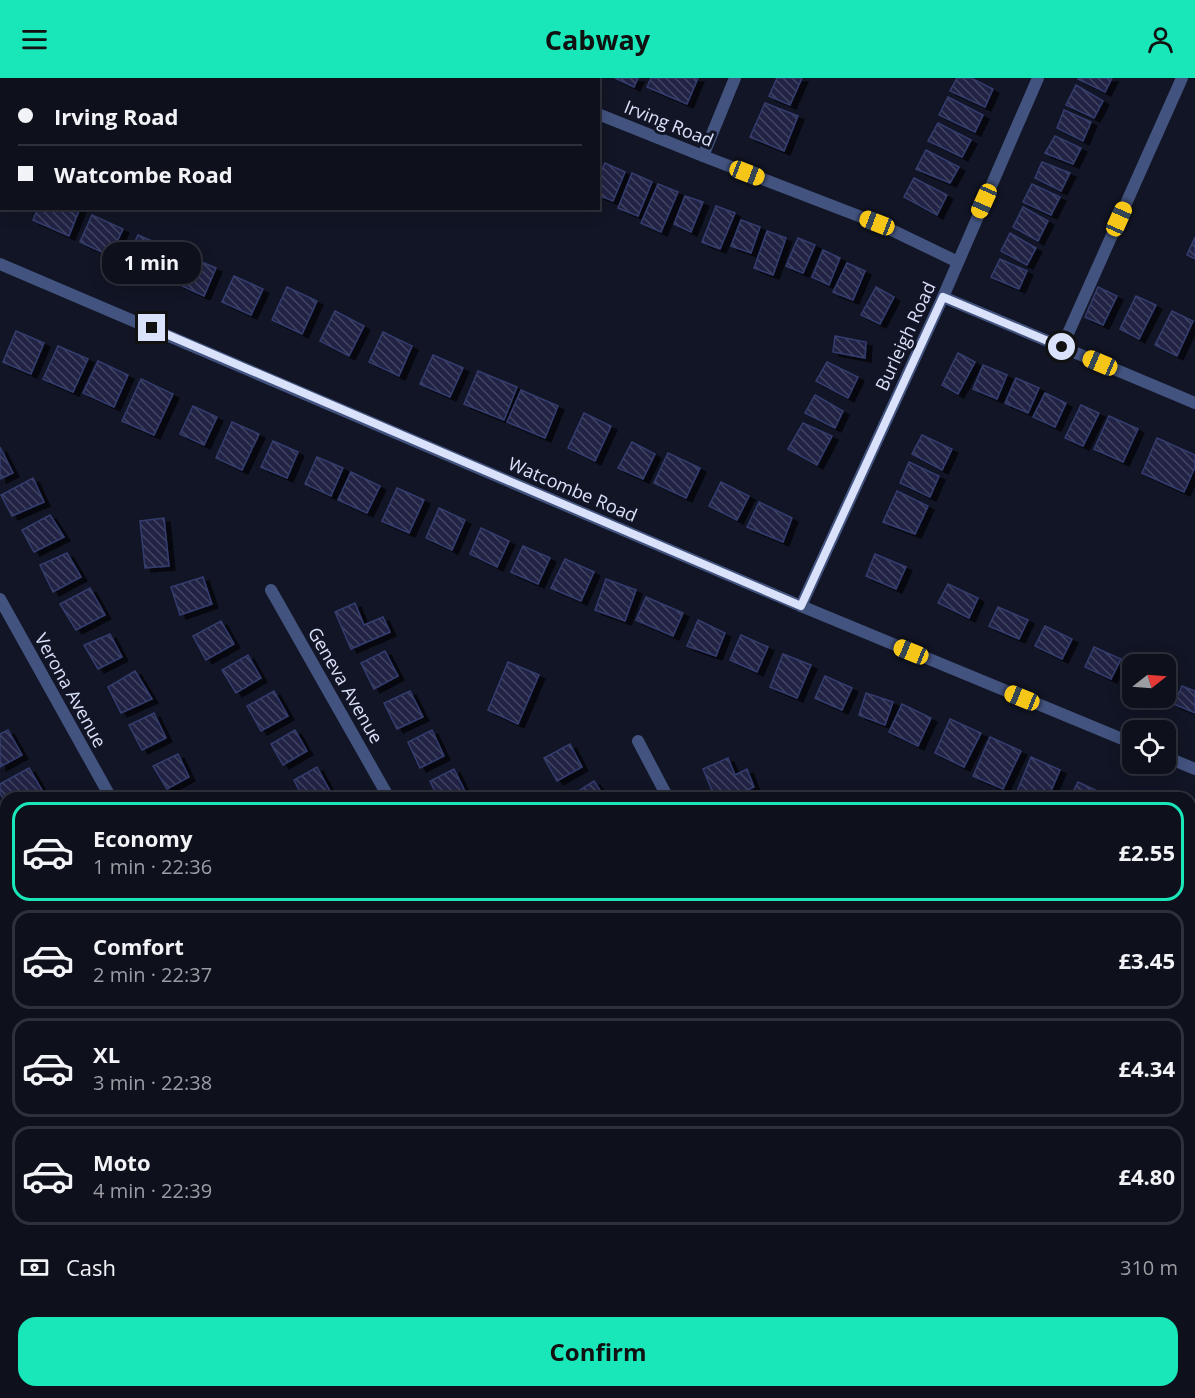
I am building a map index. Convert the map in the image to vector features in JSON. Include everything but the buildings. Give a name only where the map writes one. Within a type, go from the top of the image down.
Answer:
[{"type":"street","points":[[703,156],[735,78]]},
{"type":"street","name":"Burleigh Road","points":[[801,606],[943,297],[1038,78]]},
{"type":"street","points":[[1062,347],[1182,78]]},
{"type":"street","name":"Irving Road","points":[[600,115],[877,223],[958,262]]},
{"type":"street","name":"Watcombe Road","points":[[0,264],[801,606],[1122,740]]},
{"type":"street","points":[[943,297],[1195,403]]},
{"type":"street","name":"Geneva Avenue","points":[[271,590],[386,792]]},
{"type":"street","name":"Verona Avenue","points":[[0,599],[108,792]]},
{"type":"street","points":[[638,741],[665,792]]},
{"type":"street","points":[[1176,761],[1195,769]]},
{"type":"route","points":[[152,328],[801,606],[943,297],[1062,347]]}]
